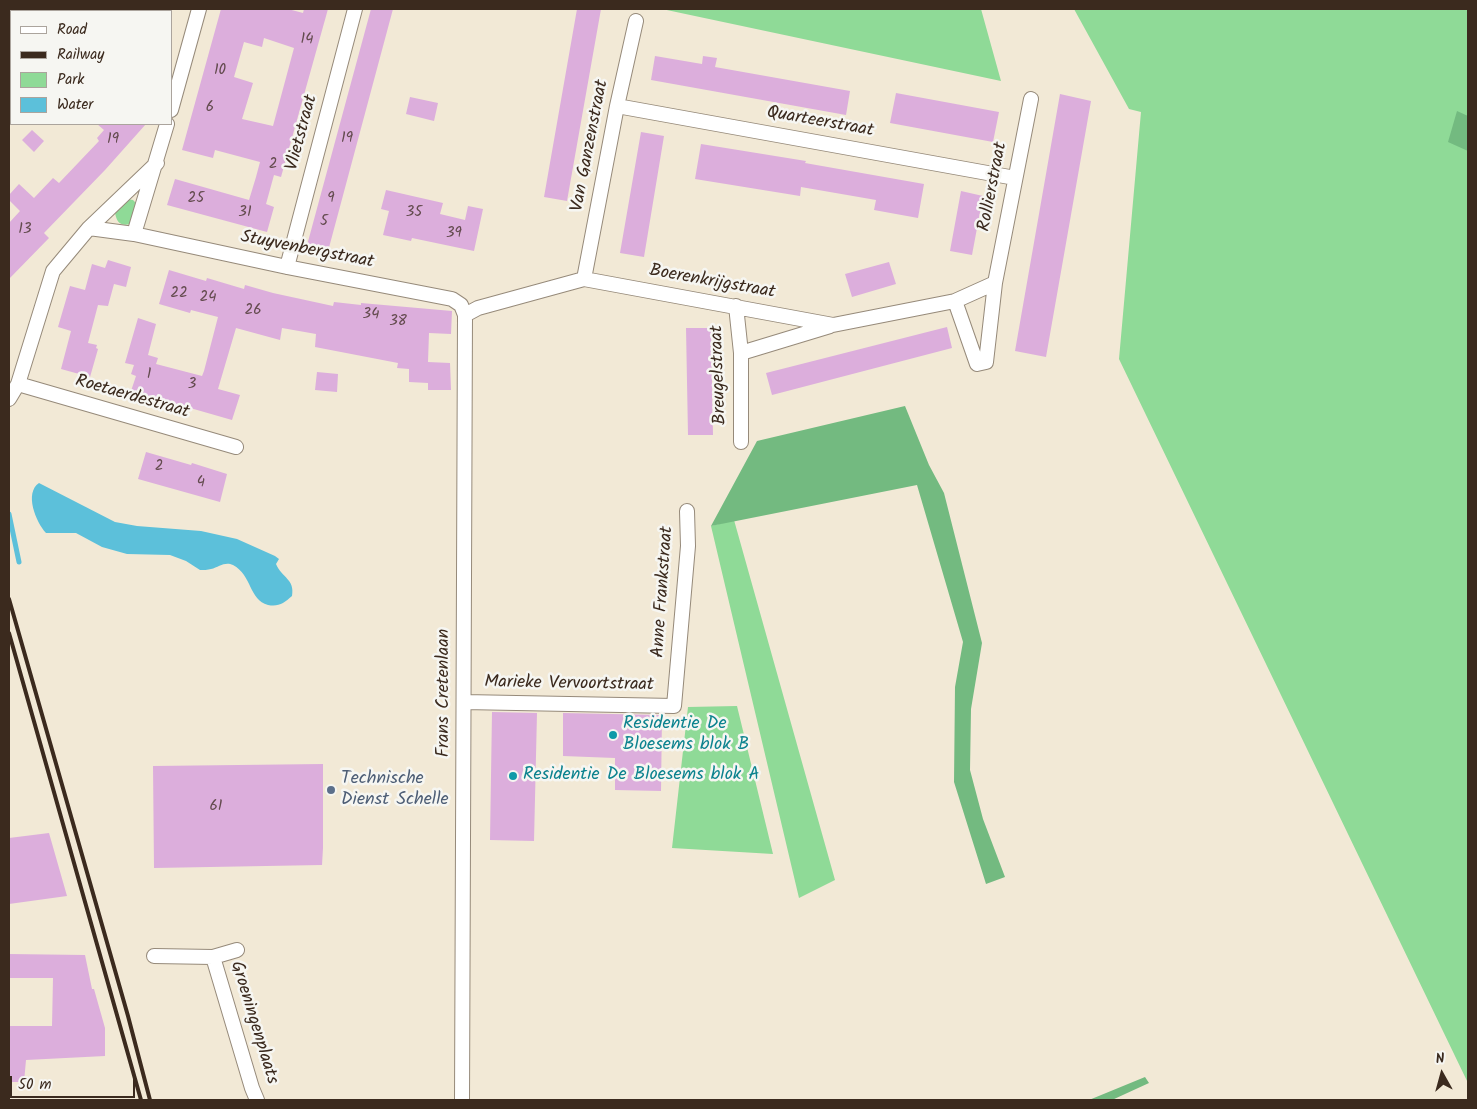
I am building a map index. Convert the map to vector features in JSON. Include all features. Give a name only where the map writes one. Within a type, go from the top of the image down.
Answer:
[{"type":"street","points":[[172,106],[199,9]]},
{"type":"street","name":"Vlietstraat","points":[[287,267],[355,9]]},
{"type":"street","name":"Van Ganzenstraat","points":[[584,279],[636,21]]},
{"type":"street","name":"Rollierstraat","points":[[955,301],[977,364],[986,362],[995,283],[1031,99]]},
{"type":"street","name":"Quarteerstraat","points":[[618,106],[1015,178]]},
{"type":"street","points":[[134,234],[167,125]]},
{"type":"street","points":[[9,399],[18,384],[53,271],[89,228],[156,163]]},
{"type":"street","name":"Stuyvenbergstraat","points":[[89,228],[134,234],[287,267],[452,299],[461,305],[466,315]]},
{"type":"street","name":"Boerenkrijgstraat","points":[[466,315],[478,308],[584,279],[833,325],[955,301],[995,283]]},
{"type":"street","name":"Breugelstraat","points":[[736,306],[741,353],[741,442]]},
{"type":"street","name":"Frans Cretenlaan","points":[[462,1100],[466,315]]},
{"type":"street","points":[[741,353],[833,325]]},
{"type":"street","name":"Roetaerdestraat","points":[[18,384],[236,447]]},
{"type":"street","name":"Anne Frankstraat","points":[[674,706],[688,546],[687,511]]},
{"type":"street","name":"Marieke Vervoortstraat","points":[[464,702],[674,706]]},
{"type":"street","name":"Groeningenplaats","points":[[154,956],[213,956],[237,950]]},
{"type":"street","name":"Groeningenplaats","points":[[213,956],[257,1100]]},
{"type":"green space","points":[[662,9],[981,9],[1001,81]]},
{"type":"green space","points":[[1074,9],[1468,9],[1468,1083],[1119,359],[1141,112],[1129,109]]},
{"type":"green space","points":[[1457,111],[1468,116],[1468,151],[1448,142]]},
{"type":"green space","points":[[127,199],[133,200],[136,203],[136,210],[130,224],[124,225],[118,221],[115,212]]},
{"type":"green space","points":[[905,406],[929,465],[944,493],[982,643],[971,709],[970,770],[983,819],[1005,877],[986,884],[954,782],[955,687],[963,642],[917,485],[711,526],[757,441]]},
{"type":"green space","points":[[734,520],[835,880],[799,898],[711,526]]},
{"type":"green space","points":[[737,706],[773,854],[672,848],[688,707]]},
{"type":"green space","points":[[1145,1077],[1149,1083],[1112,1100],[1089,1100]]},
{"type":"water","points":[[39,483],[115,522],[137,526],[201,531],[237,539],[279,559],[276,564],[292,586],[292,596],[278,605],[268,605],[262,602],[257,598],[239,569],[230,564],[200,570],[186,561],[170,555],[127,554],[102,547],[76,533],[46,533],[33,508],[32,493]]},
{"type":"building","points":[[221,9],[288,9],[303,13],[304,9],[328,9],[281,177],[274,175],[266,204],[274,207],[267,232],[167,205],[175,179],[249,200],[260,162],[215,150],[213,158],[182,150]],"holes":[[[264,38],[294,48],[273,126],[242,119],[253,83],[234,77],[244,42],[262,47]]]},
{"type":"building","points":[[371,9],[393,9],[327,255],[306,249]]},
{"type":"building","points":[[577,9],[601,9],[567,201],[544,197]]},
{"type":"building","points":[[655,56],[702,64],[703,56],[717,58],[715,67],[850,91],[846,115],[651,80]]},
{"type":"building","points":[[896,93],[999,112],[993,142],[890,123]]},
{"type":"building","points":[[1060,94],[1091,101],[1046,357],[1015,351]]},
{"type":"building","points":[[410,97],[438,103],[434,121],[406,114]]},
{"type":"building","points":[[98,125],[145,125],[44,233],[49,238],[9,279],[9,223],[20,211],[9,200],[9,195],[19,184],[34,198],[53,178],[59,183],[99,141],[97,138],[104,130]]},
{"type":"building","points":[[32,130],[44,141],[34,152],[22,140]]},
{"type":"building","points":[[641,132],[664,136],[644,257],[620,253]]},
{"type":"building","points":[[701,144],[806,161],[805,163],[924,184],[918,218],[874,210],[876,200],[801,187],[800,196],[695,179]]},
{"type":"building","points":[[386,190],[443,203],[440,214],[465,220],[468,206],[483,209],[474,251],[412,238],[411,241],[383,235],[389,211],[381,209]]},
{"type":"building","points":[[961,191],[983,196],[972,255],[950,251]]},
{"type":"building","points":[[108,260],[131,267],[126,287],[114,284],[108,306],[98,305],[88,343],[97,345],[96,348],[98,349],[90,377],[61,369],[71,331],[58,327],[70,286],[85,290],[92,264],[105,268]]},
{"type":"building","points":[[889,262],[896,284],[852,297],[845,274]]},
{"type":"building","points":[[169,270],[206,281],[207,278],[244,289],[245,285],[333,306],[334,302],[361,305],[361,303],[452,311],[451,334],[429,333],[428,362],[450,363],[451,390],[428,390],[428,383],[409,382],[409,369],[397,368],[398,363],[315,347],[316,334],[282,328],[280,340],[236,328],[218,389],[240,395],[232,420],[131,391],[136,376],[131,374],[134,365],[125,363],[138,318],[156,324],[148,355],[158,358],[156,364],[202,376],[204,371],[218,317],[191,310],[190,313],[159,304]]},
{"type":"building","points":[[947,327],[952,348],[772,395],[766,373]]},
{"type":"building","points":[[686,328],[711,328],[713,435],[688,435]]},
{"type":"building","points":[[317,372],[338,374],[337,392],[315,390]]},
{"type":"building","points":[[146,452],[227,474],[220,502],[138,479]]},
{"type":"building","name":"Residentie De Bloesems blok A","points":[[492,712],[537,713],[534,841],[490,840]]},
{"type":"building","name":"Residentie De Bloesems blok B","points":[[563,713],[662,715],[661,791],[615,790],[615,758],[563,756]]},
{"type":"building","points":[[323,764],[322,865],[154,868],[153,766]]},
{"type":"building","points":[[49,833],[67,896],[9,904],[9,838]]},
{"type":"building","points":[[9,954],[85,955],[92,989],[94,989],[105,1028],[105,1056],[26,1060],[24,1082],[9,1082],[9,1026],[52,1026],[53,978],[9,978]]},
{"type":"waterway","points":[[9,514],[19,562]]},
{"type":"railway","points":[[9,599],[128,1016],[150,1100]]},
{"type":"railway","points":[[9,633],[141,1100]]},
{"type":"place","name":"Residentie De Bloesems blok B","points":[[613,735]]},
{"type":"place","name":"Residentie De Bloesems blok A","points":[[513,776]]},
{"type":"place","name":"Technische Dienst Schelle","points":[[331,790]]}]
